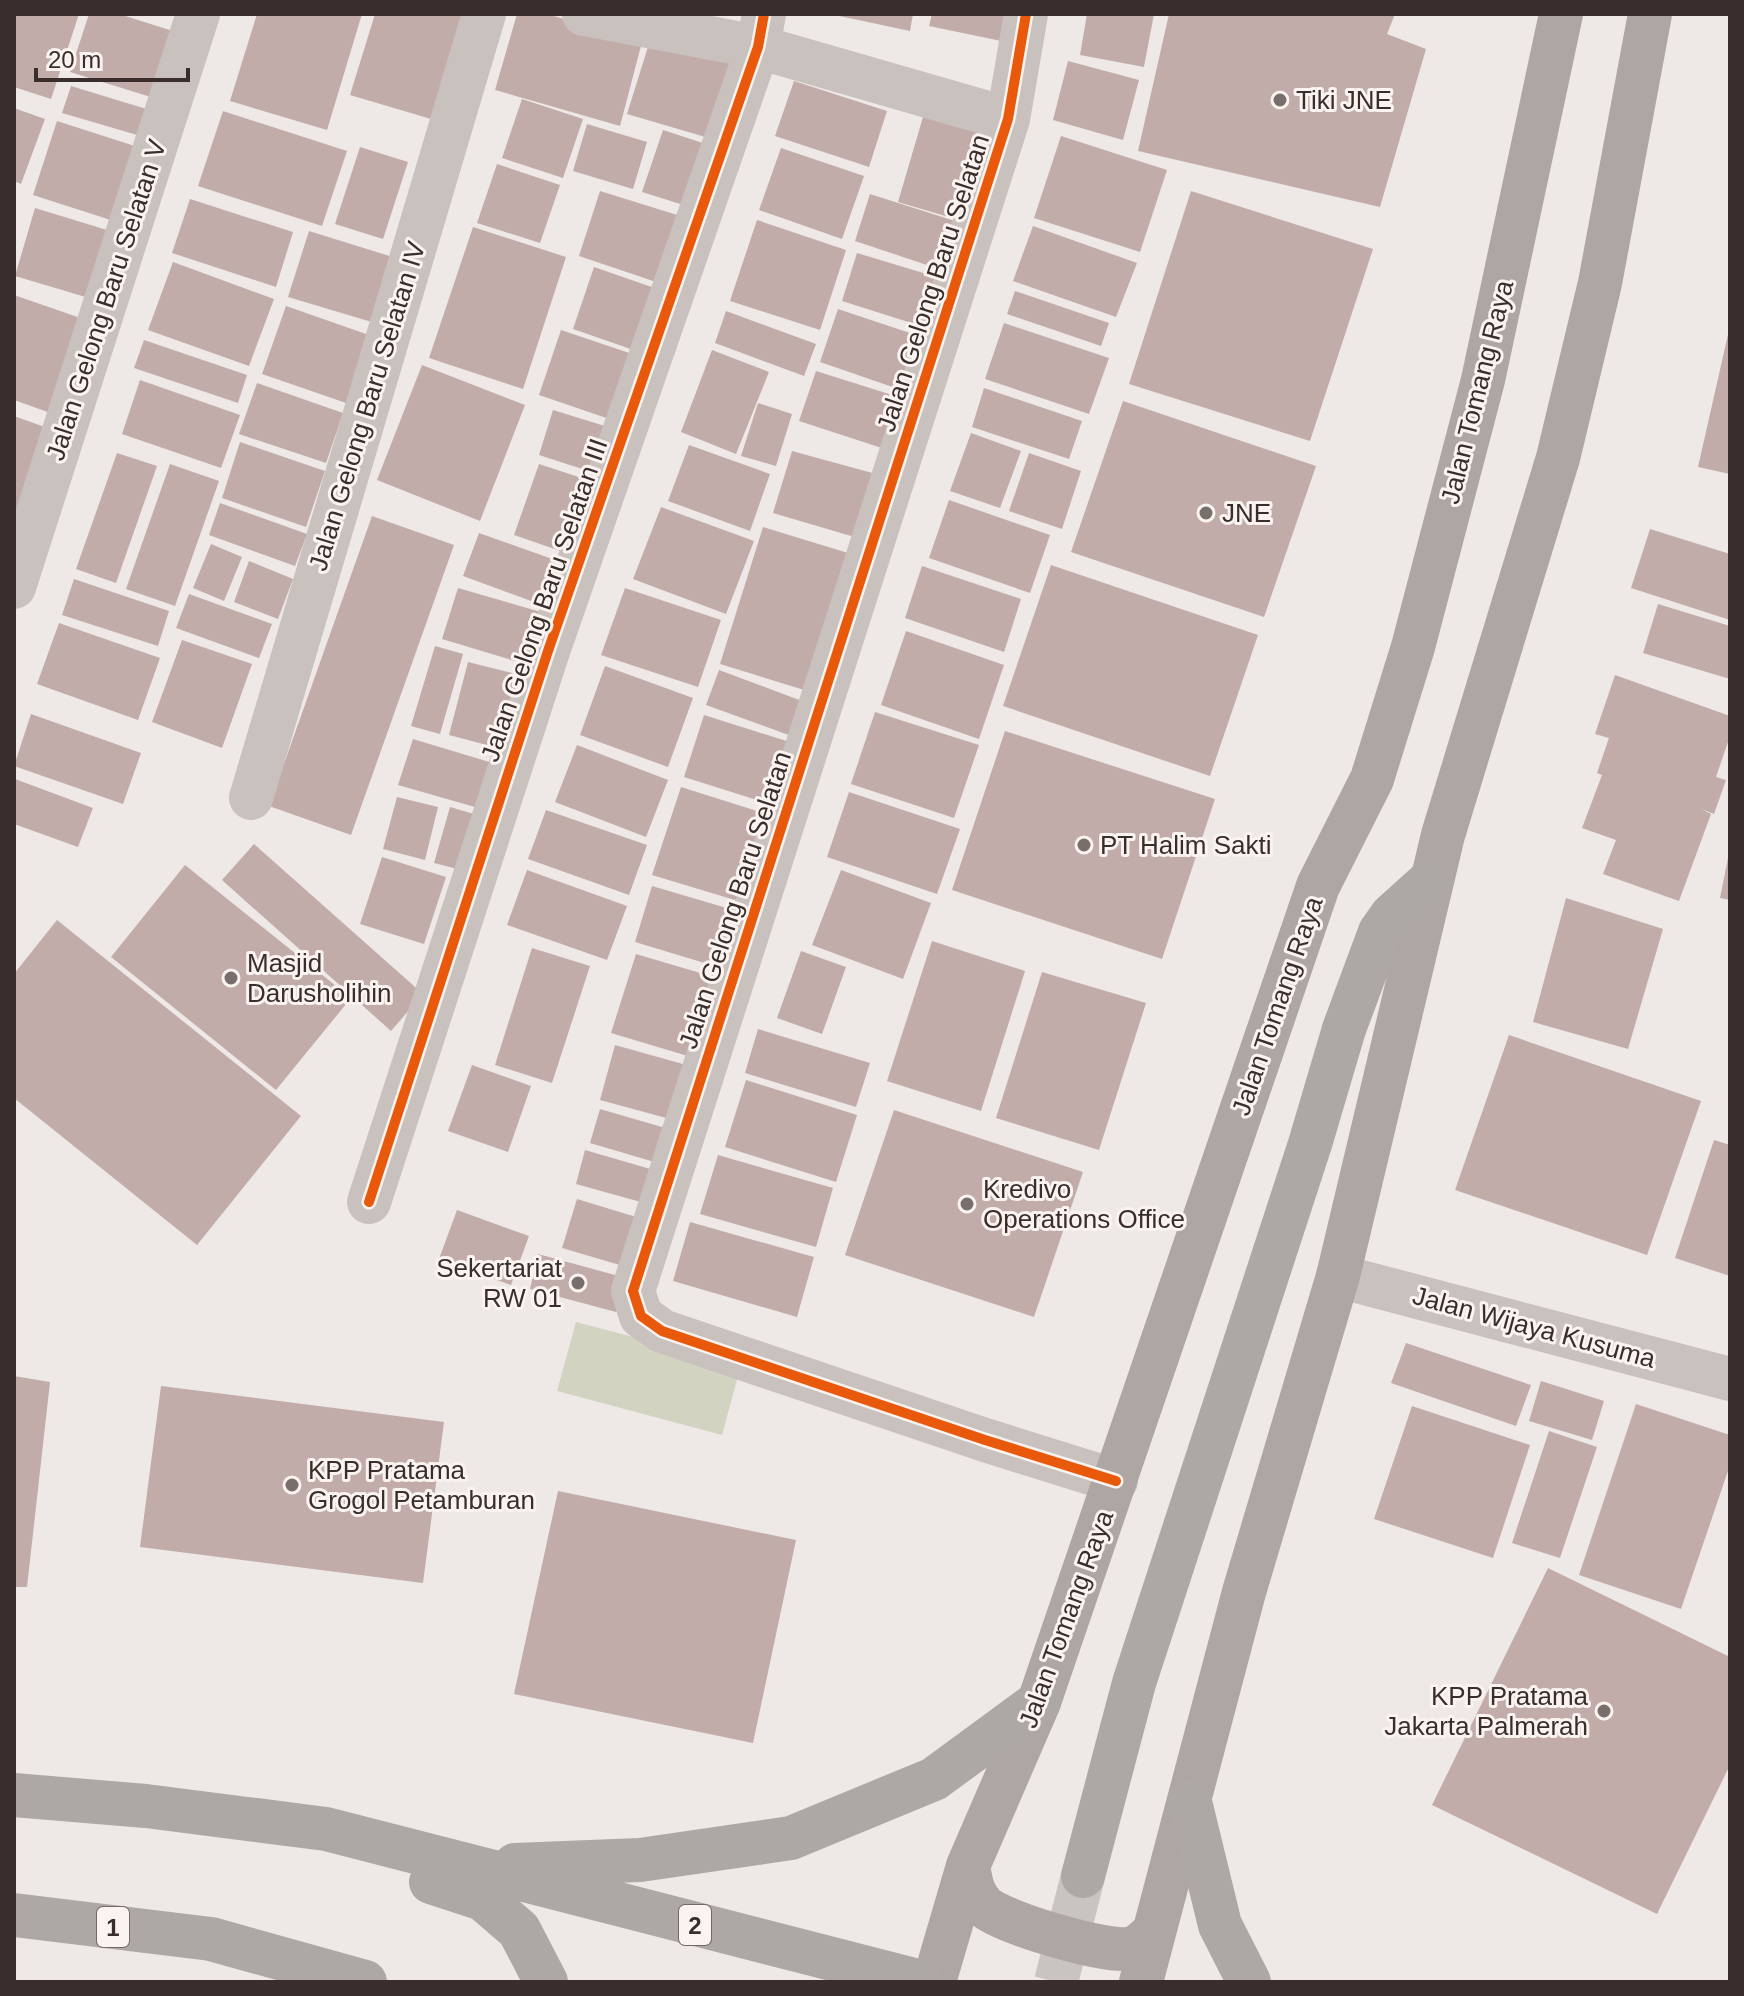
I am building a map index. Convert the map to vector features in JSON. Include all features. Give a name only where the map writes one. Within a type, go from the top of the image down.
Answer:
[{"type":"highway","points":[[1083,1876],[1134,1683],[1310,1144],[1344,1029],[1380,932],[1392,915],[1432,879]]},
{"type":"highway","points":[[469,1866],[640,1860],[791,1838],[934,1779],[1039,1702]]},
{"type":"highway","name":"2","points":[[14,1795],[146,1806],[326,1829],[922,1982]]},
{"type":"highway","points":[[1190,1802],[1220,1925],[1249,1982]]},
{"type":"highway","points":[[14,1824],[220,1843],[390,1869],[483,1899],[519,1930],[546,1982]]},
{"type":"highway","name":"1","points":[[14,1915],[211,1939],[365,1982]]},
{"type":"main road","name":"Jalan Tomang Raya","points":[[934,1982],[968,1866],[1039,1702],[1318,886],[1372,779],[1413,647],[1483,380],[1561,14]]},
{"type":"main road","points":[[1141,1982],[1244,1592],[1338,1276],[1443,835],[1558,458],[1600,283],[1650,14]]},
{"type":"main road","points":[[968,1866],[974,1894],[987,1909],[1047,1933],[1109,1949],[1133,1948],[1153,1933]]},
{"type":"street","name":"Jalan Gelong Baru Selatan V","points":[[14,587],[198,14]]},
{"type":"street","name":"Jalan Gelong Baru Selatan IV","points":[[251,798],[484,14]]},
{"type":"street","points":[[584,14],[761,30],[1008,119]]},
{"type":"street","name":"Jalan Gelong Baru Selatan","points":[[1026,14],[1008,119],[633,1291],[641,1316],[662,1331],[851,1396],[1116,1481]]},
{"type":"street","name":"Jalan Gelong Baru Selatan III","points":[[369,1202],[548,651],[761,30]]},
{"type":"street","name":"Jalan Wijaya Kusuma","points":[[1338,1276],[1730,1379]]},
{"type":"green space","points":[[576,1322],[741,1365],[722,1435],[557,1391]]},
{"type":"building","points":[[14,14],[79,14],[51,99],[14,87]]},
{"type":"building","points":[[89,14],[119,14],[176,32],[154,98],[70,72]]},
{"type":"building","points":[[257,14],[362,14],[327,130],[230,101]]},
{"type":"building","points":[[375,14],[482,14],[448,124],[350,95]]},
{"type":"building","points":[[517,14],[547,14],[642,42],[620,126],[495,90]]},
{"type":"building","points":[[830,14],[913,14],[910,31]]},
{"type":"building","points":[[932,14],[1017,14],[1011,43],[929,26]]},
{"type":"building","points":[[1087,14],[1154,14],[1144,67],[1080,55]]},
{"type":"building","name":"Tiki JNE","points":[[1169,14],[1395,14],[1387,34],[1426,49],[1380,207],[1138,151]]},
{"type":"building","points":[[652,34],[743,62],[719,141],[627,114]]},
{"type":"building","points":[[1068,61],[1139,80],[1123,140],[1053,120]]},
{"type":"building","points":[[794,81],[887,111],[869,167],[775,136]]},
{"type":"building","points":[[71,86],[153,111],[144,137],[62,113]]},
{"type":"building","points":[[522,99],[583,119],[563,178],[502,158]]},
{"type":"building","points":[[928,100],[990,118],[959,220],[898,202]]},
{"type":"building","points":[[14,108],[45,119],[21,184],[14,181]]},
{"type":"building","points":[[223,111],[347,151],[322,226],[198,186]]},
{"type":"building","points":[[57,121],[144,149],[120,223],[33,195]]},
{"type":"building","points":[[587,124],[647,142],[633,189],[573,171]]},
{"type":"building","points":[[663,130],[715,147],[693,208],[642,192]]},
{"type":"building","points":[[1061,136],[1167,170],[1140,252],[1034,218]]},
{"type":"building","points":[[360,147],[408,162],[383,239],[335,224]]},
{"type":"building","points":[[781,148],[864,176],[842,239],[759,210]]},
{"type":"building","points":[[497,164],[560,185],[540,243],[477,223]]},
{"type":"building","points":[[600,191],[690,219],[668,286],[579,256]]},
{"type":"building","points":[[1191,191],[1373,249],[1310,441],[1129,384]]},
{"type":"building","points":[[870,194],[961,223],[945,271],[855,241]]},
{"type":"building","points":[[190,199],[293,232],[276,287],[172,253]]},
{"type":"building","points":[[35,208],[120,234],[99,301],[15,276]]},
{"type":"building","points":[[757,220],[846,250],[820,330],[730,301]]},
{"type":"building","points":[[1033,226],[1137,263],[1116,317],[1013,281]]},
{"type":"building","points":[[473,227],[566,257],[523,389],[429,358]]},
{"type":"building","points":[[309,231],[396,258],[375,323],[288,297]]},
{"type":"building","points":[[857,253],[940,278],[924,327],[842,301]]},
{"type":"building","points":[[173,262],[274,299],[249,366],[148,330]]},
{"type":"building","points":[[594,267],[669,293],[648,355],[573,329]]},
{"type":"building","points":[[1015,291],[1109,323],[1101,346],[1007,314]]},
{"type":"building","points":[[14,295],[92,322],[59,416],[14,400]]},
{"type":"building","points":[[286,306],[369,335],[346,403],[262,374]]},
{"type":"building","points":[[838,309],[925,338],[907,392],[820,362]]},
{"type":"building","points":[[726,311],[816,344],[804,376],[715,343]]},
{"type":"building","points":[[1004,323],[1109,358],[1089,414],[985,379]]},
{"type":"building","points":[[561,330],[644,358],[621,423],[539,395]]},
{"type":"building","points":[[1730,331],[1730,474],[1698,467]]},
{"type":"building","points":[[144,340],[247,375],[238,403],[134,368]]},
{"type":"building","points":[[712,350],[769,372],[736,454],[681,432]]},
{"type":"building","points":[[422,365],[525,405],[480,521],[377,480]]},
{"type":"building","points":[[816,371],[908,400],[891,451],[799,421]]},
{"type":"building","points":[[140,380],[240,415],[221,468],[122,434]]},
{"type":"building","points":[[257,383],[343,413],[326,463],[239,434]]},
{"type":"building","points":[[984,388],[1082,421],[1069,459],[972,427]]},
{"type":"building","points":[[1123,401],[1316,466],[1264,617],[1071,552]]},
{"type":"building","points":[[758,403],[792,414],[776,466],[741,456]]},
{"type":"building","points":[[553,410],[621,431],[607,477],[539,455]]},
{"type":"building","points":[[14,416],[53,430],[14,518]]},
{"type":"building","points":[[971,433],[1021,451],[1000,508],[950,491]]},
{"type":"building","points":[[240,442],[325,471],[306,527],[222,498]]},
{"type":"building","points":[[689,445],[770,474],[750,531],[668,501]]},
{"type":"building","points":[[792,451],[887,477],[868,541],[773,513]]},
{"type":"building","points":[[117,453],[157,466],[116,583],[76,569]]},
{"type":"building","points":[[1029,453],[1081,471],[1062,529],[1009,511]]},
{"type":"building","points":[[170,464],[219,481],[175,606],[126,589]]},
{"type":"building","points":[[539,464],[600,484],[575,556],[514,535]]},
{"type":"building","points":[[949,500],[1050,535],[1030,593],[929,558]]},
{"type":"building","points":[[220,503],[307,534],[295,566],[209,535]]},
{"type":"building","points":[[661,507],[754,541],[726,614],[633,579]]},
{"type":"building","points":[[372,516],[454,545],[351,835],[269,806]]},
{"type":"building","points":[[763,527],[861,557],[817,694],[720,664]]},
{"type":"building","points":[[1650,529],[1730,554],[1730,620],[1631,588]]},
{"type":"building","points":[[479,533],[558,561],[542,605],[463,576]]},
{"type":"building","points":[[211,544],[242,557],[224,601],[193,588]]},
{"type":"building","points":[[249,561],[293,579],[278,619],[234,602]]},
{"type":"building","points":[[1051,565],[1258,635],[1210,776],[1003,706]]},
{"type":"building","points":[[922,566],[1021,599],[1004,652],[905,618]]},
{"type":"building","points":[[74,579],[169,611],[158,646],[62,615]]},
{"type":"building","points":[[458,588],[544,613],[528,665],[442,639]]},
{"type":"building","points":[[625,588],[721,620],[698,687],[601,655]]},
{"type":"building","points":[[189,594],[272,624],[259,658],[176,628]]},
{"type":"building","points":[[1658,604],[1730,626],[1730,679],[1643,653]]},
{"type":"building","points":[[59,623],[160,658],[138,720],[37,684]]},
{"type":"building","points":[[906,631],[1004,665],[979,739],[881,705]]},
{"type":"building","points":[[182,640],[252,664],[222,748],[152,722]]},
{"type":"building","points":[[435,646],[463,654],[440,734],[411,726]]},
{"type":"building","points":[[468,662],[520,675],[502,749],[449,735]]},
{"type":"building","points":[[605,666],[693,698],[668,767],[580,735]]},
{"type":"building","points":[[719,670],[810,704],[797,738],[706,705]]},
{"type":"building","points":[[1615,675],[1730,716],[1730,736],[1716,777],[1726,780],[1714,814],[1701,809],[1711,814],[1679,901],[1603,874],[1616,840],[1582,828],[1602,775],[1597,773],[1609,738],[1595,734]]},
{"type":"building","points":[[875,712],[979,745],[954,818],[851,784]]},
{"type":"building","points":[[31,714],[141,753],[123,804],[14,766]]},
{"type":"building","points":[[704,715],[796,744],[776,806],[684,777]]},
{"type":"building","name":"PT Halim Sakti","points":[[1005,731],[1215,799],[1162,959],[952,890]]},
{"type":"building","points":[[413,739],[496,764],[482,809],[398,785]]},
{"type":"building","points":[[577,745],[668,780],[646,837],[555,802]]},
{"type":"building","points":[[15,779],[93,808],[78,847],[14,824]]},
{"type":"building","points":[[681,787],[776,817],[748,904],[652,875]]},
{"type":"building","points":[[849,792],[960,829],[937,894],[827,857]]},
{"type":"building","points":[[397,797],[438,807],[425,860],[383,849]]},
{"type":"building","points":[[450,807],[484,817],[469,872],[434,863]]},
{"type":"building","points":[[546,810],[647,845],[629,895],[528,859]]},
{"type":"building","points":[[254,844],[423,994],[391,1031],[222,880]]},
{"type":"building","points":[[1730,853],[1730,900],[1720,898]]},
{"type":"building","points":[[382,857],[446,877],[424,944],[360,924]]},
{"type":"building","name":"Masjid Darusholihin","points":[[185,865],[351,998],[276,1090],[111,957]]},
{"type":"building","points":[[527,870],[627,906],[607,960],[507,925]]},
{"type":"building","points":[[841,870],[931,903],[903,979],[812,945]]},
{"type":"building","points":[[652,886],[747,914],[731,971],[635,942]]},
{"type":"building","points":[[1566,898],[1663,929],[1628,1049],[1533,1022]]},
{"type":"building","points":[[57,920],[301,1116],[197,1245],[14,1098],[14,974]]},
{"type":"building","points":[[932,941],[1025,971],[981,1111],[887,1081]]},
{"type":"building","points":[[532,948],[590,966],[552,1083],[495,1065]]},
{"type":"building","points":[[801,951],[846,967],[822,1034],[777,1018]]},
{"type":"building","points":[[636,954],[724,980],[701,1060],[611,1033]]},
{"type":"building","points":[[1042,972],[1146,1003],[1099,1150],[996,1118]]},
{"type":"building","points":[[758,1029],[870,1063],[856,1107],[745,1073]]},
{"type":"building","points":[[1509,1035],[1701,1101],[1647,1255],[1455,1190]]},
{"type":"building","points":[[615,1045],[697,1068],[681,1122],[600,1100]]},
{"type":"building","points":[[472,1065],[531,1086],[508,1152],[448,1131]]},
{"type":"building","points":[[746,1080],[857,1115],[836,1182],[725,1147]]},
{"type":"building","points":[[600,1109],[679,1132],[668,1166],[590,1143]]},
{"type":"building","name":"Kredivo Operations Office","points":[[894,1110],[1083,1172],[1034,1317],[845,1255]]},
{"type":"building","points":[[1714,1140],[1730,1145],[1730,1276],[1675,1258]]},
{"type":"building","points":[[585,1150],[664,1173],[655,1206],[576,1184]]},
{"type":"building","points":[[718,1155],[833,1188],[816,1247],[700,1214]]},
{"type":"building","points":[[577,1199],[646,1220],[630,1268],[562,1248]]},
{"type":"building","points":[[457,1210],[529,1236],[511,1285],[439,1259]]},
{"type":"building","points":[[690,1222],[814,1257],[797,1317],[673,1281]]},
{"type":"building","name":"Sekertariat RW 01","points":[[538,1254],[626,1278],[616,1312],[530,1289]]},
{"type":"building","points":[[1406,1343],[1531,1385],[1516,1426],[1391,1383]]},
{"type":"building","points":[[14,1376],[50,1382],[27,1587],[14,1587]]},
{"type":"building","points":[[1541,1381],[1604,1401],[1592,1440],[1529,1421]]},
{"type":"building","name":"KPP Pratama Grogol Petamburan","points":[[161,1386],[444,1422],[423,1583],[140,1547]]},
{"type":"building","points":[[1636,1404],[1730,1435],[1730,1465],[1681,1609],[1579,1575]]},
{"type":"building","points":[[1412,1406],[1530,1445],[1493,1558],[1374,1519]]},
{"type":"building","points":[[1549,1431],[1597,1447],[1560,1558],[1512,1543]]},
{"type":"building","points":[[558,1491],[796,1540],[753,1743],[514,1694]]},
{"type":"building","name":"KPP Pratama Jakarta Palmerah","points":[[1548,1568],[1730,1657],[1730,1765],[1657,1914],[1432,1805]]},
{"type":"tunnel","points":[[1056,1982],[1083,1876]]},
{"type":"cycle path","points":[[369,1202],[548,651],[758,47],[764,14]]},
{"type":"cycle path","points":[[1026,14],[1008,119],[633,1291],[641,1316],[662,1331],[1116,1481]]},
{"type":"place","name":"Tiki JNE","points":[[1280,100]]},
{"type":"place","name":"JNE","points":[[1206,513]]},
{"type":"place","name":"PT Halim Sakti","points":[[1084,845]]},
{"type":"place","name":"Masjid Darusholihin","points":[[231,978]]},
{"type":"place","name":"Kredivo Operations Office","points":[[967,1204]]},
{"type":"place","name":"Sekertariat RW 01","points":[[578,1283]]},
{"type":"place","name":"KPP Pratama Grogol Petamburan","points":[[292,1485]]},
{"type":"place","name":"KPP Pratama Jakarta Palmerah","points":[[1604,1711]]}]
